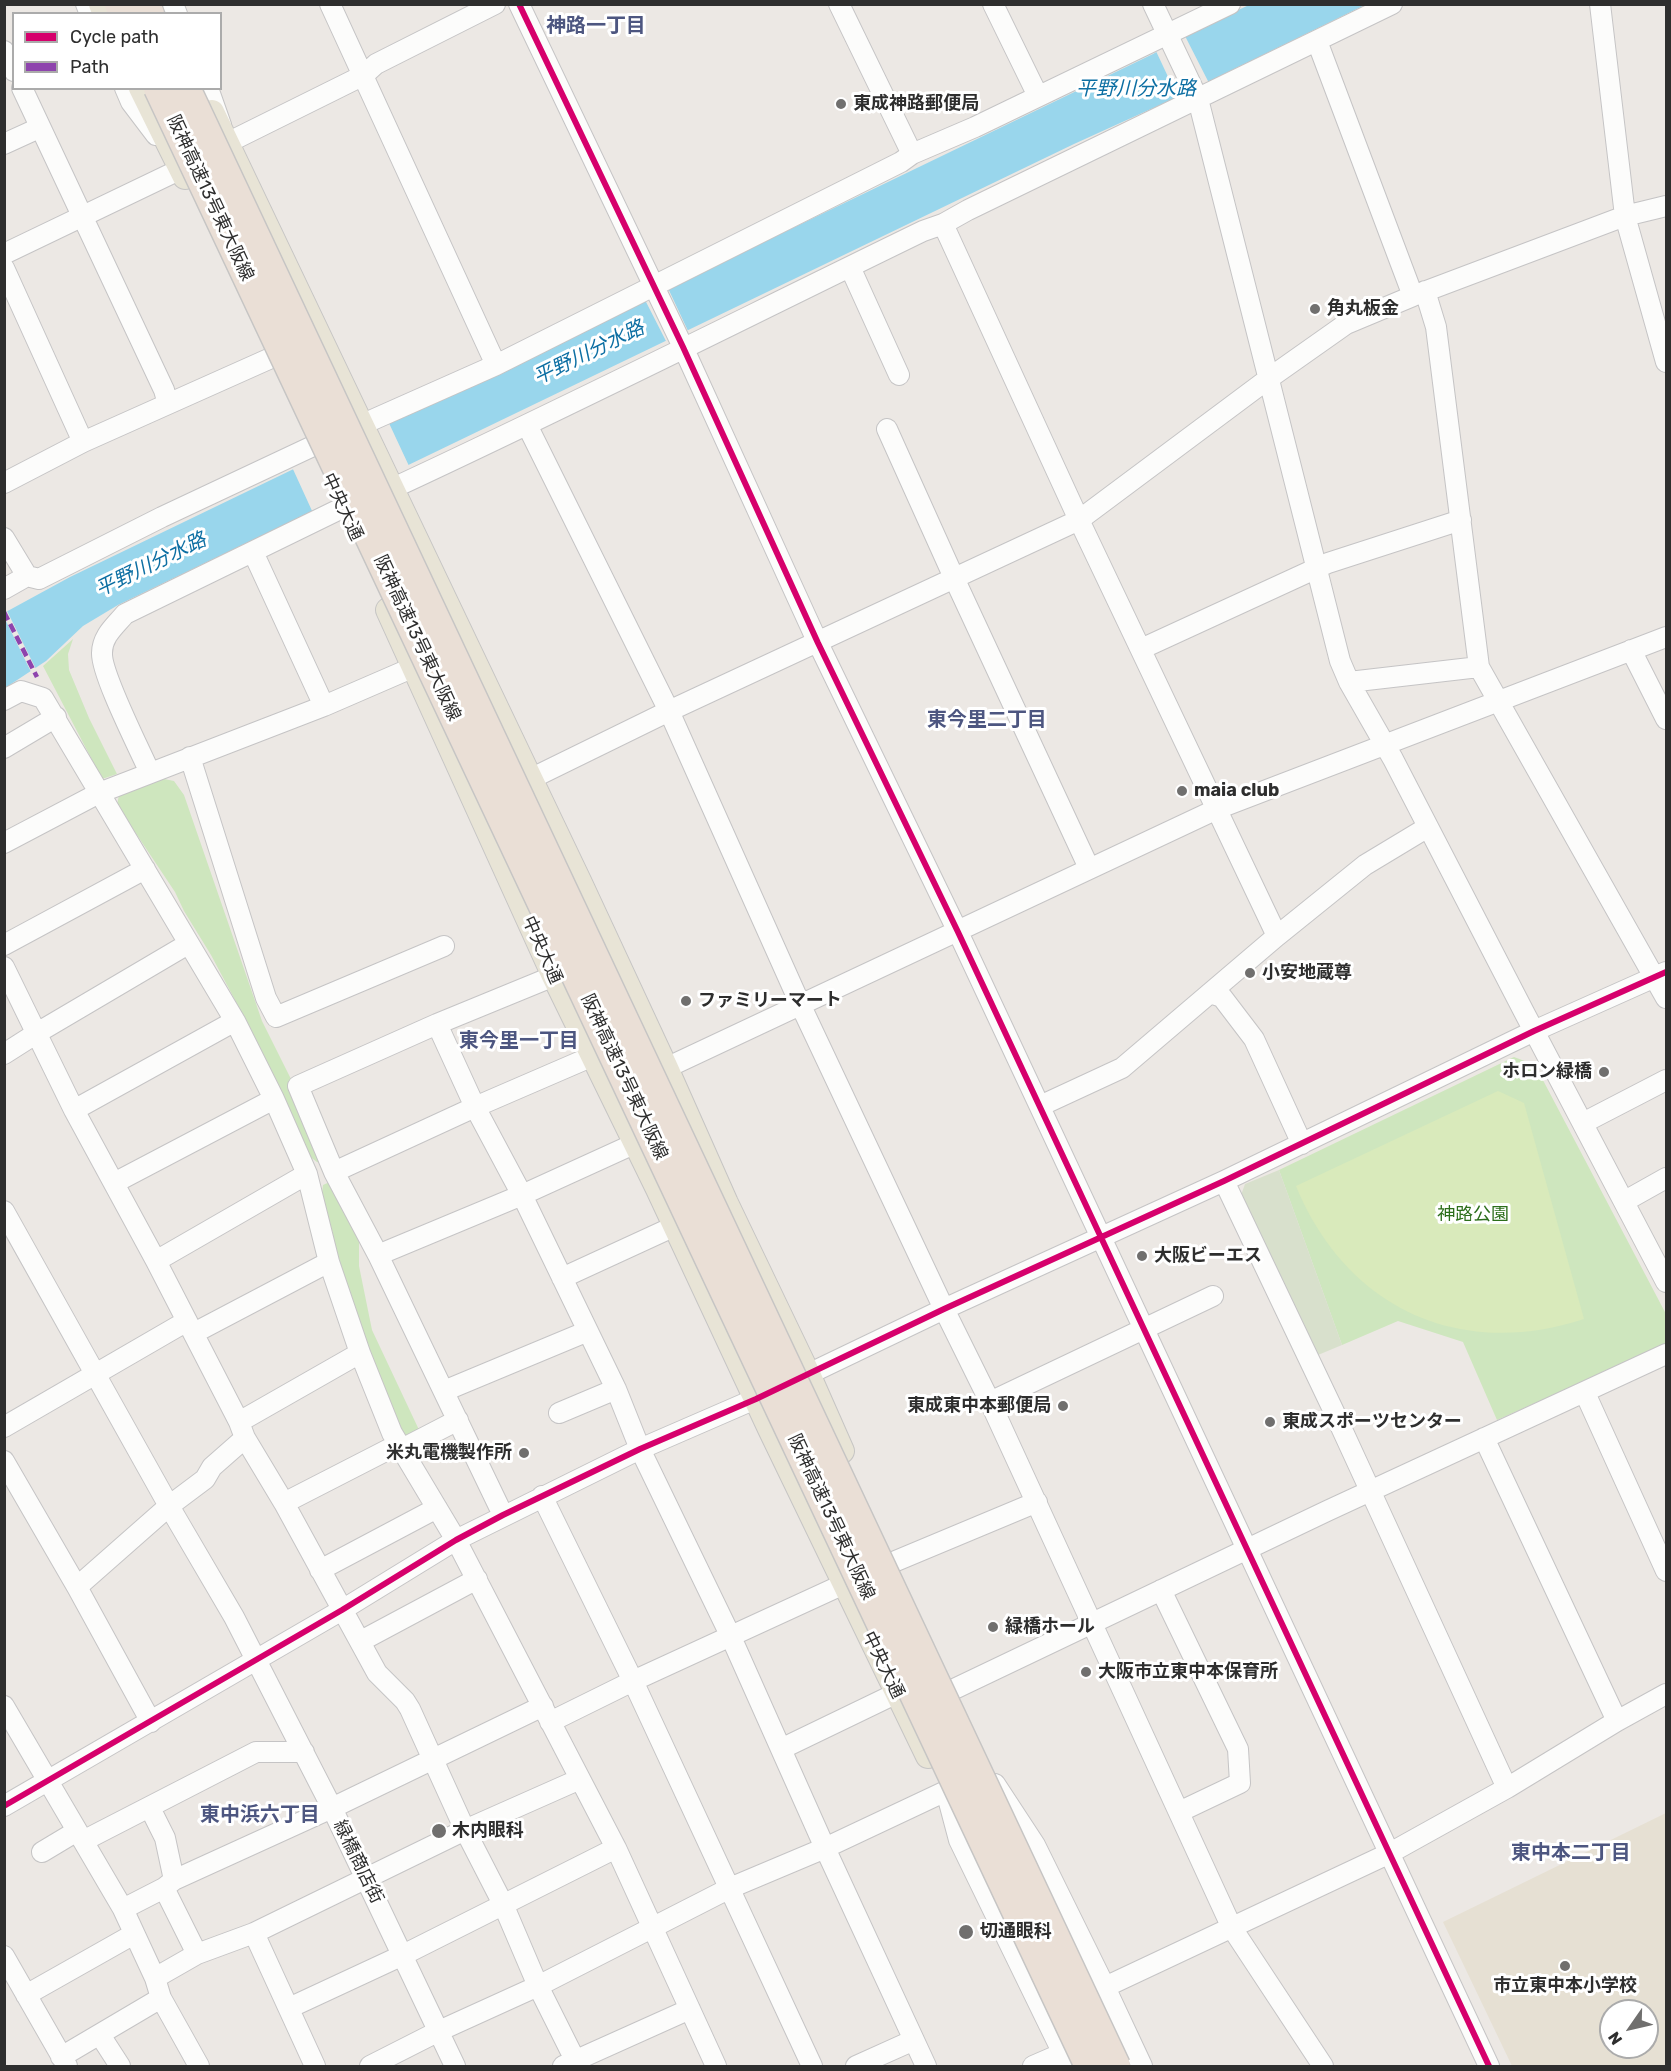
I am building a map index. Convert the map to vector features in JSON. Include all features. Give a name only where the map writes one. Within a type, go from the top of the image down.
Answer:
[{"type":"highway","name":"阪神高速13号東大阪線","points":[[159,90],[1089,2067]]},
{"type":"highway","name":"阪神高速13号東大阪線","points":[[187,90],[1116,2067]]},
{"type":"main road","name":"中央大通","points":[[142,90],[341,504],[554,976],[636,1143],[844,1584],[1000,1900],[1070,2062]]},
{"type":"main road","points":[[202,90],[580,883],[726,1203],[808,1374],[891,1563],[987,1772],[1125,2067]]},
{"type":"street","points":[[330,4],[496,365]]},
{"type":"street","points":[[4,254],[181,169],[364,75],[376,64],[495,4]]},
{"type":"street","points":[[519,4],[681,343],[818,643],[958,932],[1490,2067]]},
{"type":"street","points":[[839,4],[912,154]]},
{"type":"street","points":[[993,4],[1038,96]]},
{"type":"street","points":[[1153,4],[1196,94],[1340,661],[1666,1282]]},
{"type":"street","points":[[363,429],[655,289],[901,162],[912,154],[1169,38],[1230,4]]},
{"type":"street","points":[[388,483],[527,426],[681,343],[850,267],[923,231],[943,224],[1196,94],[1317,41],[1392,4]]},
{"type":"street","points":[[1600,4],[1625,216],[1666,362]]},
{"type":"street","points":[[1317,41],[1419,293],[1436,327],[1479,667],[1661,975],[1666,998]]},
{"type":"street","points":[[4,51],[12,67]]},
{"type":"street","points":[[23,90],[164,390],[168,404]]},
{"type":"street","points":[[126,90],[131,102],[181,169]]},
{"type":"street","points":[[209,90],[228,143]]},
{"type":"street","points":[[4,144],[39,128]]},
{"type":"street","points":[[477,804],[669,711],[1079,520],[1268,379],[1346,324],[1419,293],[1625,216],[1666,206]]},
{"type":"street","points":[[943,224],[1079,520],[1276,936]]},
{"type":"street","points":[[850,267],[899,375]]},
{"type":"street","points":[[4,268],[83,442]]},
{"type":"street","points":[[4,483],[83,442],[271,358]]},
{"type":"street","points":[[527,426],[669,711],[801,1006],[990,1402],[1232,1928],[1323,2067]]},
{"type":"street","points":[[887,429],[954,580],[1089,868]]},
{"type":"street","points":[[4,589],[27,576],[39,579],[162,517],[315,450]]},
{"type":"street","points":[[150,773],[109,680],[101,654],[106,636],[125,614],[253,552],[341,504]]},
{"type":"street","points":[[1141,650],[1316,568],[1461,520]]},
{"type":"street","points":[[4,538],[27,576]]},
{"type":"street","points":[[253,552],[324,706]]},
{"type":"street","points":[[666,1068],[1217,809],[1666,637]]},
{"type":"street","points":[[1631,650],[1666,719]]},
{"type":"street","points":[[4,843],[99,793],[324,706],[414,667]]},
{"type":"street","points":[[1349,682],[1479,667]]},
{"type":"street","points":[[4,700],[21,691],[43,698],[235,1022],[274,1098],[307,1174],[328,1262],[360,1353],[392,1433],[456,1540],[616,1848],[716,2067]]},
{"type":"street","points":[[4,748],[56,717]]},
{"type":"street","points":[[190,757],[266,998],[276,1017],[444,946]]},
{"type":"street","points":[[1040,1106],[1122,1068],[1276,936],[1365,865],[1428,827]]},
{"type":"street","points":[[4,945],[145,869]]},
{"type":"street","points":[[4,1054],[188,944]]},
{"type":"street","points":[[4,967],[74,1110],[156,1261],[242,1430],[377,1673],[410,1709],[465,1830],[503,1904],[572,2065],[690,2009]]},
{"type":"street","points":[[4,1806],[342,1610],[456,1540],[503,1515],[640,1449],[756,1399],[1099,1236],[1224,1181],[1534,1031],[1661,975]]},
{"type":"street","points":[[503,1515],[378,1255],[334,1172],[298,1086],[437,1024],[554,976]]},
{"type":"street","points":[[1210,993],[1222,997],[1254,1039],[1302,1144]]},
{"type":"street","points":[[74,1110],[235,1022]]},
{"type":"street","points":[[437,1024],[616,1389],[640,1449],[731,1637],[926,2067]]},
{"type":"street","points":[[334,1172],[593,1056]]},
{"type":"street","points":[[1582,1123],[1666,1080]]},
{"type":"street","points":[[114,1183],[274,1098]]},
{"type":"street","points":[[378,1255],[522,1195],[636,1143]]},
{"type":"street","points":[[156,1261],[307,1174]]},
{"type":"street","points":[[1625,1202],[1666,1178]]},
{"type":"street","points":[[1224,1181],[1339,1422],[1507,1788]]},
{"type":"street","points":[[562,1278],[726,1203]]},
{"type":"street","name":"緑橋商店街","points":[[4,1211],[169,1506],[234,1617],[332,1808],[455,2067]]},
{"type":"street","points":[[4,1427],[97,1374],[328,1262]]},
{"type":"street","points":[[990,1402],[1213,1296]]},
{"type":"street","points":[[444,1390],[588,1331]]},
{"type":"street","points":[[77,1587],[169,1506],[205,1479],[242,1430],[360,1353]]},
{"type":"street","points":[[950,1691],[1370,1491],[1666,1354]]},
{"type":"street","points":[[559,1413],[616,1389]]},
{"type":"street","points":[[1585,1393],[1666,1571]]},
{"type":"street","points":[[284,1503],[458,1420]]},
{"type":"street","points":[[1484,1438],[1617,1721]]},
{"type":"street","points":[[4,1461],[151,1722]]},
{"type":"street","points":[[542,1496],[633,1681],[812,2067]]},
{"type":"street","points":[[891,1563],[1036,1502]]},
{"type":"street","points":[[320,1570],[436,1508]]},
{"type":"street","points":[[361,1641],[477,1580]]},
{"type":"street","points":[[123,1909],[169,1884],[432,1759],[633,1681],[844,1584]]},
{"type":"street","points":[[1161,1590],[1238,1749],[1240,1783],[1179,1812]]},
{"type":"street","points":[[781,1749],[897,1693]]},
{"type":"street","points":[[1105,1987],[1390,1853],[1507,1788],[1666,1694]]},
{"type":"street","points":[[4,1706],[123,1909],[155,1978],[161,1998],[199,2067]]},
{"type":"street","points":[[42,1852],[150,1808],[256,1752],[304,1752]]},
{"type":"street","points":[[987,1772],[1035,1845],[1142,2067]]},
{"type":"street","points":[[155,1978],[197,1954],[254,1933],[465,1830],[580,1779]]},
{"type":"street","points":[[370,2067],[439,2031],[538,1986],[730,1888],[825,1848],[946,1791],[959,1839],[1070,2062],[1033,2067]]},
{"type":"street","points":[[150,1808],[165,1838],[169,1884],[197,1954]]},
{"type":"street","points":[[289,2008],[403,1955],[616,1848]]},
{"type":"street","points":[[254,1933],[315,2067]]},
{"type":"street","points":[[26,1995],[134,1934]]},
{"type":"street","points":[[4,1956],[64,2062],[100,2035],[161,1998]]},
{"type":"street","points":[[100,2035],[120,2067]]},
{"type":"street","points":[[856,2067],[914,2040]]},
{"type":"shaded area","name":"市立東中本小学校","points":[[1666,1813],[1666,2066],[1512,2066],[1443,1922]]},
{"type":"green space","points":[[73,639],[68,654],[69,670],[89,718],[117,774],[102,779],[43,666]]},
{"type":"green space","points":[[164,779],[174,781],[184,795],[262,1021],[300,1097],[327,1165],[309,1156],[253,1034],[211,955],[175,892],[117,805],[119,795]]},
{"type":"green space","name":"神路公園","points":[[1514,1057],[1535,1065],[1666,1314],[1666,1345],[1497,1420],[1463,1342],[1398,1321],[1342,1345],[1279,1170]]},
{"type":"green space","points":[[1498,1091],[1524,1103],[1584,1319],[1538,1330],[1493,1333],[1451,1327],[1412,1314],[1376,1293],[1345,1264],[1318,1228],[1296,1186]]},
{"type":"green space","points":[[1279,1170],[1342,1345],[1318,1355],[1240,1198],[1245,1184]]},
{"type":"green space","points":[[332,1181],[359,1237],[359,1266],[372,1330],[420,1432],[411,1440],[401,1437],[392,1416],[337,1258],[332,1230],[321,1201],[323,1185]]},
{"type":"water","name":"平野川分水路","points":[[1249,5],[1365,5],[118,605],[83,626],[46,661],[5,688],[4,613],[70,577],[1153,54],[1189,33]]},
{"type":"pier","points":[[1184,34],[1209,83],[1178,98],[1155,49]]},
{"type":"pier","points":[[667,286],[689,333],[667,343],[644,298]]},
{"type":"pier","points":[[388,421],[409,466],[313,513],[292,467]]},
{"type":"pier","points":[[6,609],[37,671],[32,674],[5,619]]},
{"type":"marked path","points":[[4,612],[37,677]]},
{"type":"cycle path","points":[[519,4],[683,347],[818,643],[958,932],[1489,2066]]},
{"type":"cycle path","points":[[4,1806],[342,1610],[456,1540],[503,1515],[640,1449],[756,1399],[944,1309],[1224,1181],[1534,1031],[1666,972]]},
{"type":"place","name":"東成神路郵便局","points":[[841,104]]},
{"type":"place","name":"角丸板金","points":[[1315,309]]},
{"type":"place","name":"maia club","points":[[1182,791]]},
{"type":"place","name":"小安地蔵尊","points":[[1250,973]]},
{"type":"place","name":"ファミリーマート","points":[[686,1001]]},
{"type":"place","name":"ホロン緑橋","points":[[1604,1072]]},
{"type":"place","name":"大阪ビーエス","points":[[1142,1256]]},
{"type":"place","name":"東成東中本郵便局","points":[[1063,1406]]},
{"type":"place","name":"東成スポーツセンター","points":[[1270,1422]]},
{"type":"place","name":"米丸電機製作所","points":[[524,1453]]},
{"type":"place","name":"緑橋ホール","points":[[993,1627]]},
{"type":"place","name":"大阪市立東中本保育所","points":[[1086,1672]]},
{"type":"place","name":"木内眼科","points":[[439,1831]]},
{"type":"place","name":"切通眼科","points":[[966,1932]]},
{"type":"place","name":"市立東中本小学校","points":[[1565,1966]]},
{"type":"district","name":"神路一丁目","points":[[596,26]]},
{"type":"district","name":"東今里二丁目","points":[[987,720]]},
{"type":"district","name":"東今里一丁目","points":[[519,1041]]},
{"type":"district","name":"東中浜六丁目","points":[[260,1815]]},
{"type":"district","name":"東中本二丁目","points":[[1571,1853]]}]
